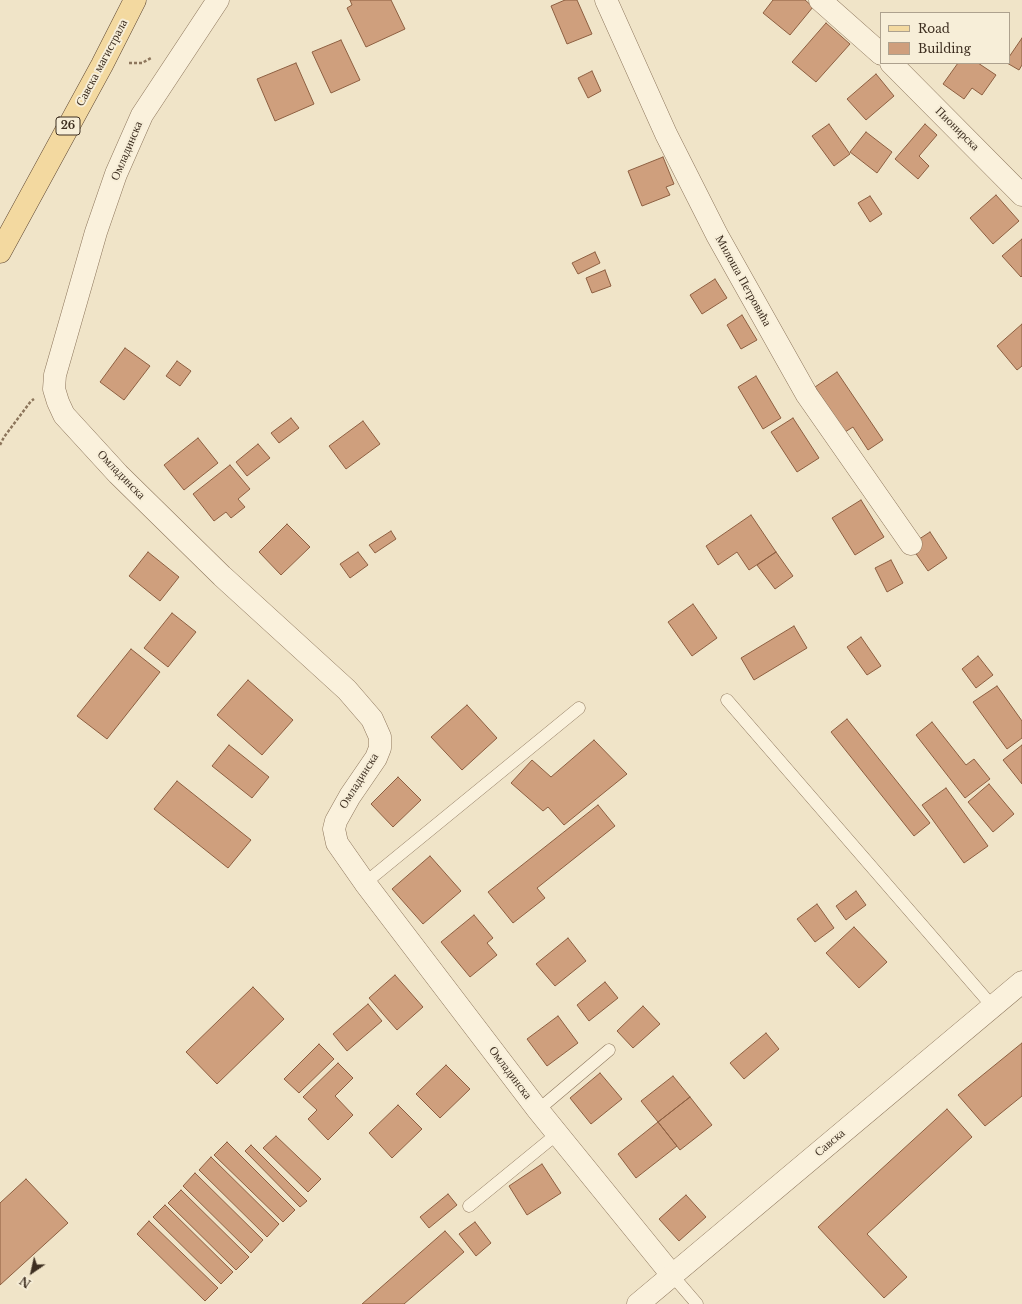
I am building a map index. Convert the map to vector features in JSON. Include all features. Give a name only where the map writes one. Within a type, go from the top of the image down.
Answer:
[{"type":"main road","name":"Савска магистрала","points":[[0,252],[102,65],[135,0]]},
{"type":"street","name":"Омладинска","points":[[218,0],[142,115],[116,174],[96,232],[55,375],[54,389],[58,402],[64,414],[118,474],[222,576],[347,690],[372,719],[380,737],[380,748],[376,758],[343,806],[336,821],[334,829],[337,843],[365,883],[538,1110],[672,1275]]},
{"type":"street","name":"Милоша Петровића","points":[[606,0],[666,134],[717,235],[808,395],[911,544]]},
{"type":"street","points":[[820,0],[880,53]]},
{"type":"street","name":"Пионирска","points":[[892,64],[1022,195]]},
{"type":"street","name":"Савска","points":[[638,1304],[1022,982]]},
{"type":"lane","points":[[727,700],[993,1007]]},
{"type":"lane","points":[[365,883],[579,708]]},
{"type":"lane","name":"Омладинска","points":[[538,1110],[609,1050]]},
{"type":"lane","points":[[469,1206],[557,1134]]},
{"type":"lane","points":[[672,1275],[698,1304]]},
{"type":"path","points":[[0,445],[31,401],[54,389]]},
{"type":"building","points":[[350,0],[391,0],[405,29],[366,47],[347,8],[352,5]]},
{"type":"building","points":[[565,0],[577,0],[592,34],[567,44],[551,6]]},
{"type":"building","points":[[773,0],[805,0],[813,7],[790,35],[763,13]]},
{"type":"building","points":[[826,23],[850,44],[816,82],[792,62]]},
{"type":"building","points":[[1022,38],[1022,65],[1019,70],[1009,64],[1010,64],[1010,56]]},
{"type":"building","points":[[341,40],[360,80],[331,93],[312,52]]},
{"type":"building","points":[[296,63],[314,104],[275,121],[257,79]]},
{"type":"building","points":[[957,64],[980,64],[996,75],[982,95],[972,88],[964,99],[943,84]]},
{"type":"building","points":[[592,71],[601,91],[588,98],[578,78]]},
{"type":"building","points":[[876,74],[894,96],[866,120],[847,99]]},
{"type":"building","points":[[829,124],[850,154],[834,166],[812,136]]},
{"type":"building","points":[[925,124],[937,135],[919,156],[929,166],[918,179],[895,159]]},
{"type":"building","points":[[866,132],[892,152],[877,173],[850,152]]},
{"type":"building","points":[[663,157],[674,184],[666,187],[670,195],[642,206],[628,171]]},
{"type":"building","points":[[996,195],[1019,221],[993,244],[970,218]]},
{"type":"building","points":[[870,196],[882,214],[870,222],[858,203]]},
{"type":"building","points":[[1022,239],[1022,276],[1021,277],[1002,256]]},
{"type":"building","points":[[595,252],[600,263],[578,274],[572,263]]},
{"type":"building","points":[[605,270],[611,286],[592,293],[586,278]]},
{"type":"building","points":[[715,279],[727,298],[702,314],[690,295]]},
{"type":"building","points":[[742,315],[757,340],[741,349],[727,325]]},
{"type":"building","points":[[1022,324],[1022,366],[1017,370],[997,346]]},
{"type":"building","points":[[125,348],[150,366],[124,400],[100,382]]},
{"type":"building","points":[[177,361],[191,371],[180,386],[166,376]]},
{"type":"building","points":[[837,372],[883,440],[868,450],[853,427],[845,432],[815,387]]},
{"type":"building","points":[[756,376],[781,418],[763,429],[738,387]]},
{"type":"building","points":[[291,418],[299,428],[279,443],[271,433]]},
{"type":"building","points":[[793,418],[819,458],[797,472],[771,432]]},
{"type":"building","points":[[363,421],[380,444],[346,469],[329,446]]},
{"type":"building","points":[[198,438],[218,463],[184,490],[164,465]]},
{"type":"building","points":[[258,444],[270,458],[247,476],[236,462]]},
{"type":"building","points":[[230,465],[250,489],[238,499],[245,507],[231,518],[226,512],[214,521],[193,494]]},
{"type":"building","points":[[861,500],[884,537],[855,555],[832,518]]},
{"type":"building","points":[[751,515],[776,552],[749,570],[737,552],[718,565],[706,546]]},
{"type":"building","points":[[287,524],[310,547],[281,575],[259,552]]},
{"type":"building","points":[[391,531],[396,539],[375,553],[369,545]]},
{"type":"building","points":[[930,532],[947,558],[928,571],[910,545]]},
{"type":"building","points":[[148,552],[179,577],[160,601],[129,576]]},
{"type":"building","points":[[358,552],[368,565],[350,578],[340,564]]},
{"type":"building","points":[[776,552],[793,576],[775,589],[757,565]]},
{"type":"building","points":[[891,560],[903,583],[887,592],[875,568]]},
{"type":"building","points":[[693,604],[717,638],[692,656],[668,622]]},
{"type":"building","points":[[172,613],[196,632],[168,667],[144,648]]},
{"type":"building","points":[[794,626],[807,648],[754,680],[741,658]]},
{"type":"building","points":[[861,637],[881,666],[867,675],[847,647]]},
{"type":"building","points":[[131,649],[160,672],[107,739],[77,716]]},
{"type":"building","points":[[978,656],[993,675],[976,688],[962,669]]},
{"type":"building","points":[[248,680],[293,720],[262,755],[217,715]]},
{"type":"building","points":[[997,686],[1022,721],[1022,738],[1007,749],[973,702]]},
{"type":"building","points":[[467,705],[497,738],[462,770],[431,737]]},
{"type":"building","points":[[847,719],[930,823],[914,836],[831,732]]},
{"type":"building","points":[[932,722],[966,765],[974,759],[990,779],[965,798],[916,735]]},
{"type":"building","points":[[594,740],[627,774],[564,825],[548,807],[543,811],[511,783],[532,760],[551,777]]},
{"type":"building","points":[[229,745],[269,777],[252,798],[212,766]]},
{"type":"building","points":[[1022,745],[1022,784],[1003,760]]},
{"type":"building","points":[[398,777],[421,800],[393,827],[371,804]]},
{"type":"building","points":[[177,781],[251,840],[228,868],[154,809]]},
{"type":"building","points":[[989,784],[1014,814],[993,832],[968,802]]},
{"type":"building","points":[[946,788],[988,846],[964,863],[922,805]]},
{"type":"building","points":[[598,805],[615,826],[537,888],[545,898],[513,923],[488,892]]},
{"type":"building","points":[[430,856],[461,891],[423,924],[392,889]]},
{"type":"building","points":[[856,891],[866,905],[846,920],[836,906]]},
{"type":"building","points":[[817,904],[834,928],[815,942],[797,919]]},
{"type":"building","points":[[474,915],[493,938],[487,943],[497,955],[470,977],[441,942]]},
{"type":"building","points":[[854,927],[887,962],[859,988],[826,953]]},
{"type":"building","points":[[568,938],[586,961],[555,986],[536,964]]},
{"type":"building","points":[[395,975],[423,1007],[397,1030],[369,998]]},
{"type":"building","points":[[605,982],[618,998],[589,1021],[577,1005]]},
{"type":"building","points":[[253,987],[284,1019],[217,1084],[186,1052]]},
{"type":"building","points":[[368,1004],[382,1021],[347,1051],[333,1034]]},
{"type":"building","points":[[643,1006],[660,1024],[633,1048],[617,1031]]},
{"type":"building","points":[[558,1016],[578,1043],[547,1066],[527,1039]]},
{"type":"building","points":[[766,1033],[779,1049],[744,1079],[730,1063]]},
{"type":"building","points":[[1022,1043],[1022,1096],[985,1126],[958,1095]]},
{"type":"building","points":[[319,1044],[334,1059],[299,1093],[284,1079]]},
{"type":"building","points":[[338,1063],[353,1078],[335,1096],[353,1115],[328,1140],[308,1119],[317,1110],[303,1097]]},
{"type":"building","points":[[446,1065],[470,1089],[440,1118],[416,1094]]},
{"type":"building","points":[[600,1073],[622,1099],[591,1124],[570,1098]]},
{"type":"building","points":[[673,1076],[690,1097],[658,1122],[641,1101]]},
{"type":"building","points":[[690,1097],[712,1125],[680,1150],[658,1122]]},
{"type":"building","points":[[398,1105],[422,1129],[392,1158],[369,1133]]},
{"type":"building","points":[[947,1109],[972,1137],[867,1234],[907,1277],[884,1298],[818,1227]]},
{"type":"building","points":[[658,1122],[677,1146],[636,1178],[618,1154]]},
{"type":"building","points":[[276,1136],[321,1179],[308,1192],[263,1148]]},
{"type":"building","points":[[227,1142],[295,1210],[283,1222],[214,1155]]},
{"type":"building","points":[[251,1145],[307,1201],[300,1207],[245,1151]]},
{"type":"building","points":[[211,1157],[279,1224],[267,1237],[199,1170]]},
{"type":"building","points":[[542,1164],[561,1193],[527,1215],[509,1186]]},
{"type":"building","points":[[195,1173],[263,1240],[251,1253],[183,1186]]},
{"type":"building","points":[[26,1179],[68,1223],[0,1285],[0,1203]]},
{"type":"building","points":[[181,1190],[249,1257],[236,1270],[168,1203]]},
{"type":"building","points":[[448,1194],[457,1205],[429,1228],[420,1217]]},
{"type":"building","points":[[686,1195],[706,1217],[679,1241],[659,1219]]},
{"type":"building","points":[[165,1205],[233,1272],[221,1284],[153,1217]]},
{"type":"building","points":[[149,1221],[218,1288],[205,1301],[137,1234]]},
{"type":"building","points":[[475,1222],[491,1243],[476,1256],[459,1234]]},
{"type":"building","points":[[445,1231],[464,1252],[404,1304],[362,1304]]}]
